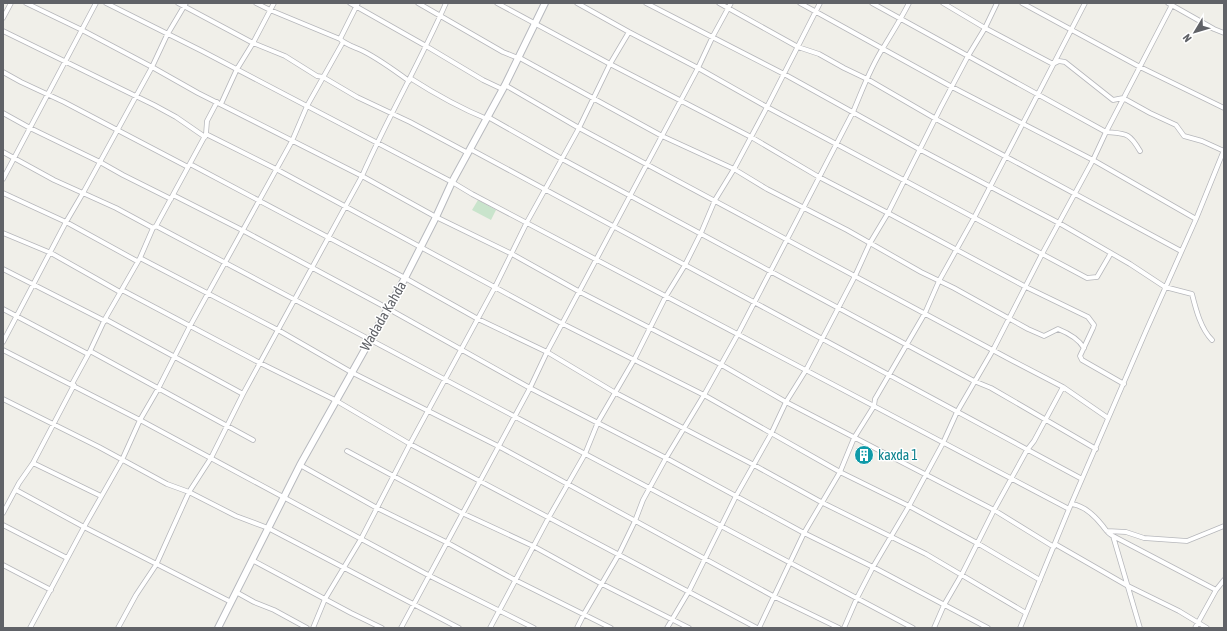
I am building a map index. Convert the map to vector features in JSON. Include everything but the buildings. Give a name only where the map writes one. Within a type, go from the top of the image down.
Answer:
[{"type":"main road","name":"Wadada Kahda","points":[[218,628],[300,465],[405,278],[452,182],[488,118],[545,3]]},
{"type":"street","points":[[3,18],[11,3]]},
{"type":"street","points":[[26,3],[82,30],[198,93],[362,176],[436,217],[512,254],[580,292],[720,364],[786,402],[994,510],[1054,546],[1128,586],[1179,611],[1207,628]]},
{"type":"street","points":[[3,179],[96,3]]},
{"type":"street","points":[[106,3],[377,142],[1069,510]]},
{"type":"street","points":[[178,3],[185,5],[253,43],[285,56],[317,76],[323,77],[357,97],[545,189],[1082,479]]},
{"type":"street","points":[[256,3],[364,51],[396,71],[470,112],[488,118],[838,308],[974,381],[991,388],[1096,449]]},
{"type":"street","points":[[3,513],[54,424],[105,320],[154,227],[205,136],[206,121],[219,103],[274,3]]},
{"type":"street","points":[[350,3],[357,5],[483,80],[504,87],[715,200],[786,240],[1063,387],[1108,418]]},
{"type":"street","points":[[418,3],[503,52],[518,58],[662,136],[734,170],[1028,329],[1044,336],[1058,330],[1066,332],[1080,342],[1084,348]]},
{"type":"street","points":[[118,628],[136,595],[156,565],[189,492],[211,458],[243,394],[311,267],[362,176],[377,142],[410,79],[446,3]]},
{"type":"street","points":[[497,3],[610,64],[752,137],[819,177],[1026,287],[1088,317],[1094,324],[1080,356],[1082,360],[1124,384]]},
{"type":"street","points":[[577,3],[698,68],[767,108],[1086,278],[1097,277],[1111,253]]},
{"type":"street","points":[[646,3],[713,36],[1059,223],[1165,287],[1192,294],[1196,309],[1207,335],[1212,340]]},
{"type":"street","points":[[719,3],[798,47],[819,54],[866,79],[1181,251]]},
{"type":"street","points":[[401,628],[430,576],[446,542],[479,480],[530,388],[547,352],[630,196],[648,165],[731,3]]},
{"type":"street","points":[[800,3],[952,87],[1093,160],[1196,219]]},
{"type":"street","points":[[490,628],[533,546],[585,454],[598,422],[614,392],[634,360],[666,296],[685,265],[701,234],[715,200],[752,137],[820,3]]},
{"type":"street","points":[[872,3],[1106,132],[1126,134],[1132,139],[1140,151]]},
{"type":"street","points":[[577,628],[619,554],[635,521],[643,500],[651,488],[666,458],[704,396],[720,364],[738,334],[836,144],[866,79],[909,3]]},
{"type":"street","points":[[943,3],[985,28],[1053,64]]},
{"type":"street","points":[[667,628],[689,591],[736,496],[771,434],[786,402],[806,370],[856,276],[870,243],[888,213],[968,56],[985,28],[997,3]]},
{"type":"street","points":[[1022,3],[1140,68],[1224,108]]},
{"type":"street","points":[[3,233],[51,253],[260,363],[336,400],[410,444],[758,628],[804,533],[840,472],[854,438],[874,406],[875,399],[925,313],[939,281],[974,218],[1085,3]]},
{"type":"street","points":[[844,628],[873,567],[909,506],[943,443],[957,412],[993,350],[1042,254],[1093,160],[1171,4],[1224,33]]},
{"type":"street","points":[[3,342],[66,222],[136,97],[167,35],[185,5]]},
{"type":"street","points":[[30,628],[122,460],[140,420],[158,389],[190,326],[292,141],[307,106],[342,40],[357,5]]},
{"type":"street","points":[[3,31],[176,117],[205,136],[276,169],[563,324],[704,396],[840,472],[909,506],[977,543],[1040,580]]},
{"type":"street","points":[[313,628],[325,599],[378,508],[410,444],[495,287],[527,222],[579,128],[610,64],[629,32]]},
{"type":"street","points":[[1020,628],[1115,401],[1124,384],[1165,287],[1196,219],[1224,150],[1202,141],[1184,136],[1176,125],[1123,98],[1113,100],[1065,62],[1059,61],[1053,64]]},
{"type":"street","points":[[3,72],[189,166],[259,199],[478,319],[547,352],[614,392],[754,465],[821,502],[926,554],[1026,613]]},
{"type":"street","points":[[3,114],[123,175],[242,230],[387,308],[530,388],[598,422],[804,533],[873,567],[988,628]]},
{"type":"street","points":[[3,152],[60,184],[116,208],[225,262],[913,628]]},
{"type":"street","points":[[3,193],[66,222],[208,293],[278,330],[351,372],[498,446],[773,596],[839,628]]},
{"type":"street","points":[[3,269],[105,320],[243,394]]},
{"type":"street","points":[[3,309],[185,402],[253,440]]},
{"type":"street","points":[[3,350],[73,384],[284,496],[430,576],[534,628]]},
{"type":"street","points":[[934,628],[944,605],[962,574],[994,510],[1063,387]]},
{"type":"street","points":[[3,399],[54,424],[167,484],[189,492],[236,516],[268,528],[459,628]]},
{"type":"street","points":[[347,451],[462,513],[533,546],[602,584],[689,628]]},
{"type":"street","points":[[33,463],[101,496]]},
{"type":"street","points":[[300,465],[515,580],[611,628]]},
{"type":"street","points":[[16,490],[156,565],[231,602]]},
{"type":"street","points":[[1072,504],[1078,505],[1095,516],[1109,534],[1216,590]]},
{"type":"street","points":[[3,525],[67,558]]},
{"type":"street","points":[[1107,531],[1126,532],[1144,538],[1187,541],[1224,526]]},
{"type":"street","points":[[1114,536],[1140,628]]},
{"type":"street","points":[[252,560],[351,614],[382,628]]},
{"type":"street","points":[[3,565],[51,590]]},
{"type":"street","points":[[1194,628],[1216,590],[1224,580]]},
{"type":"street","points":[[236,592],[307,628]]},
{"type":"green space","points":[[478,200],[496,210],[491,220],[472,210]]},
{"type":"place","name":"kaxda 1","points":[[864,455]]}]
